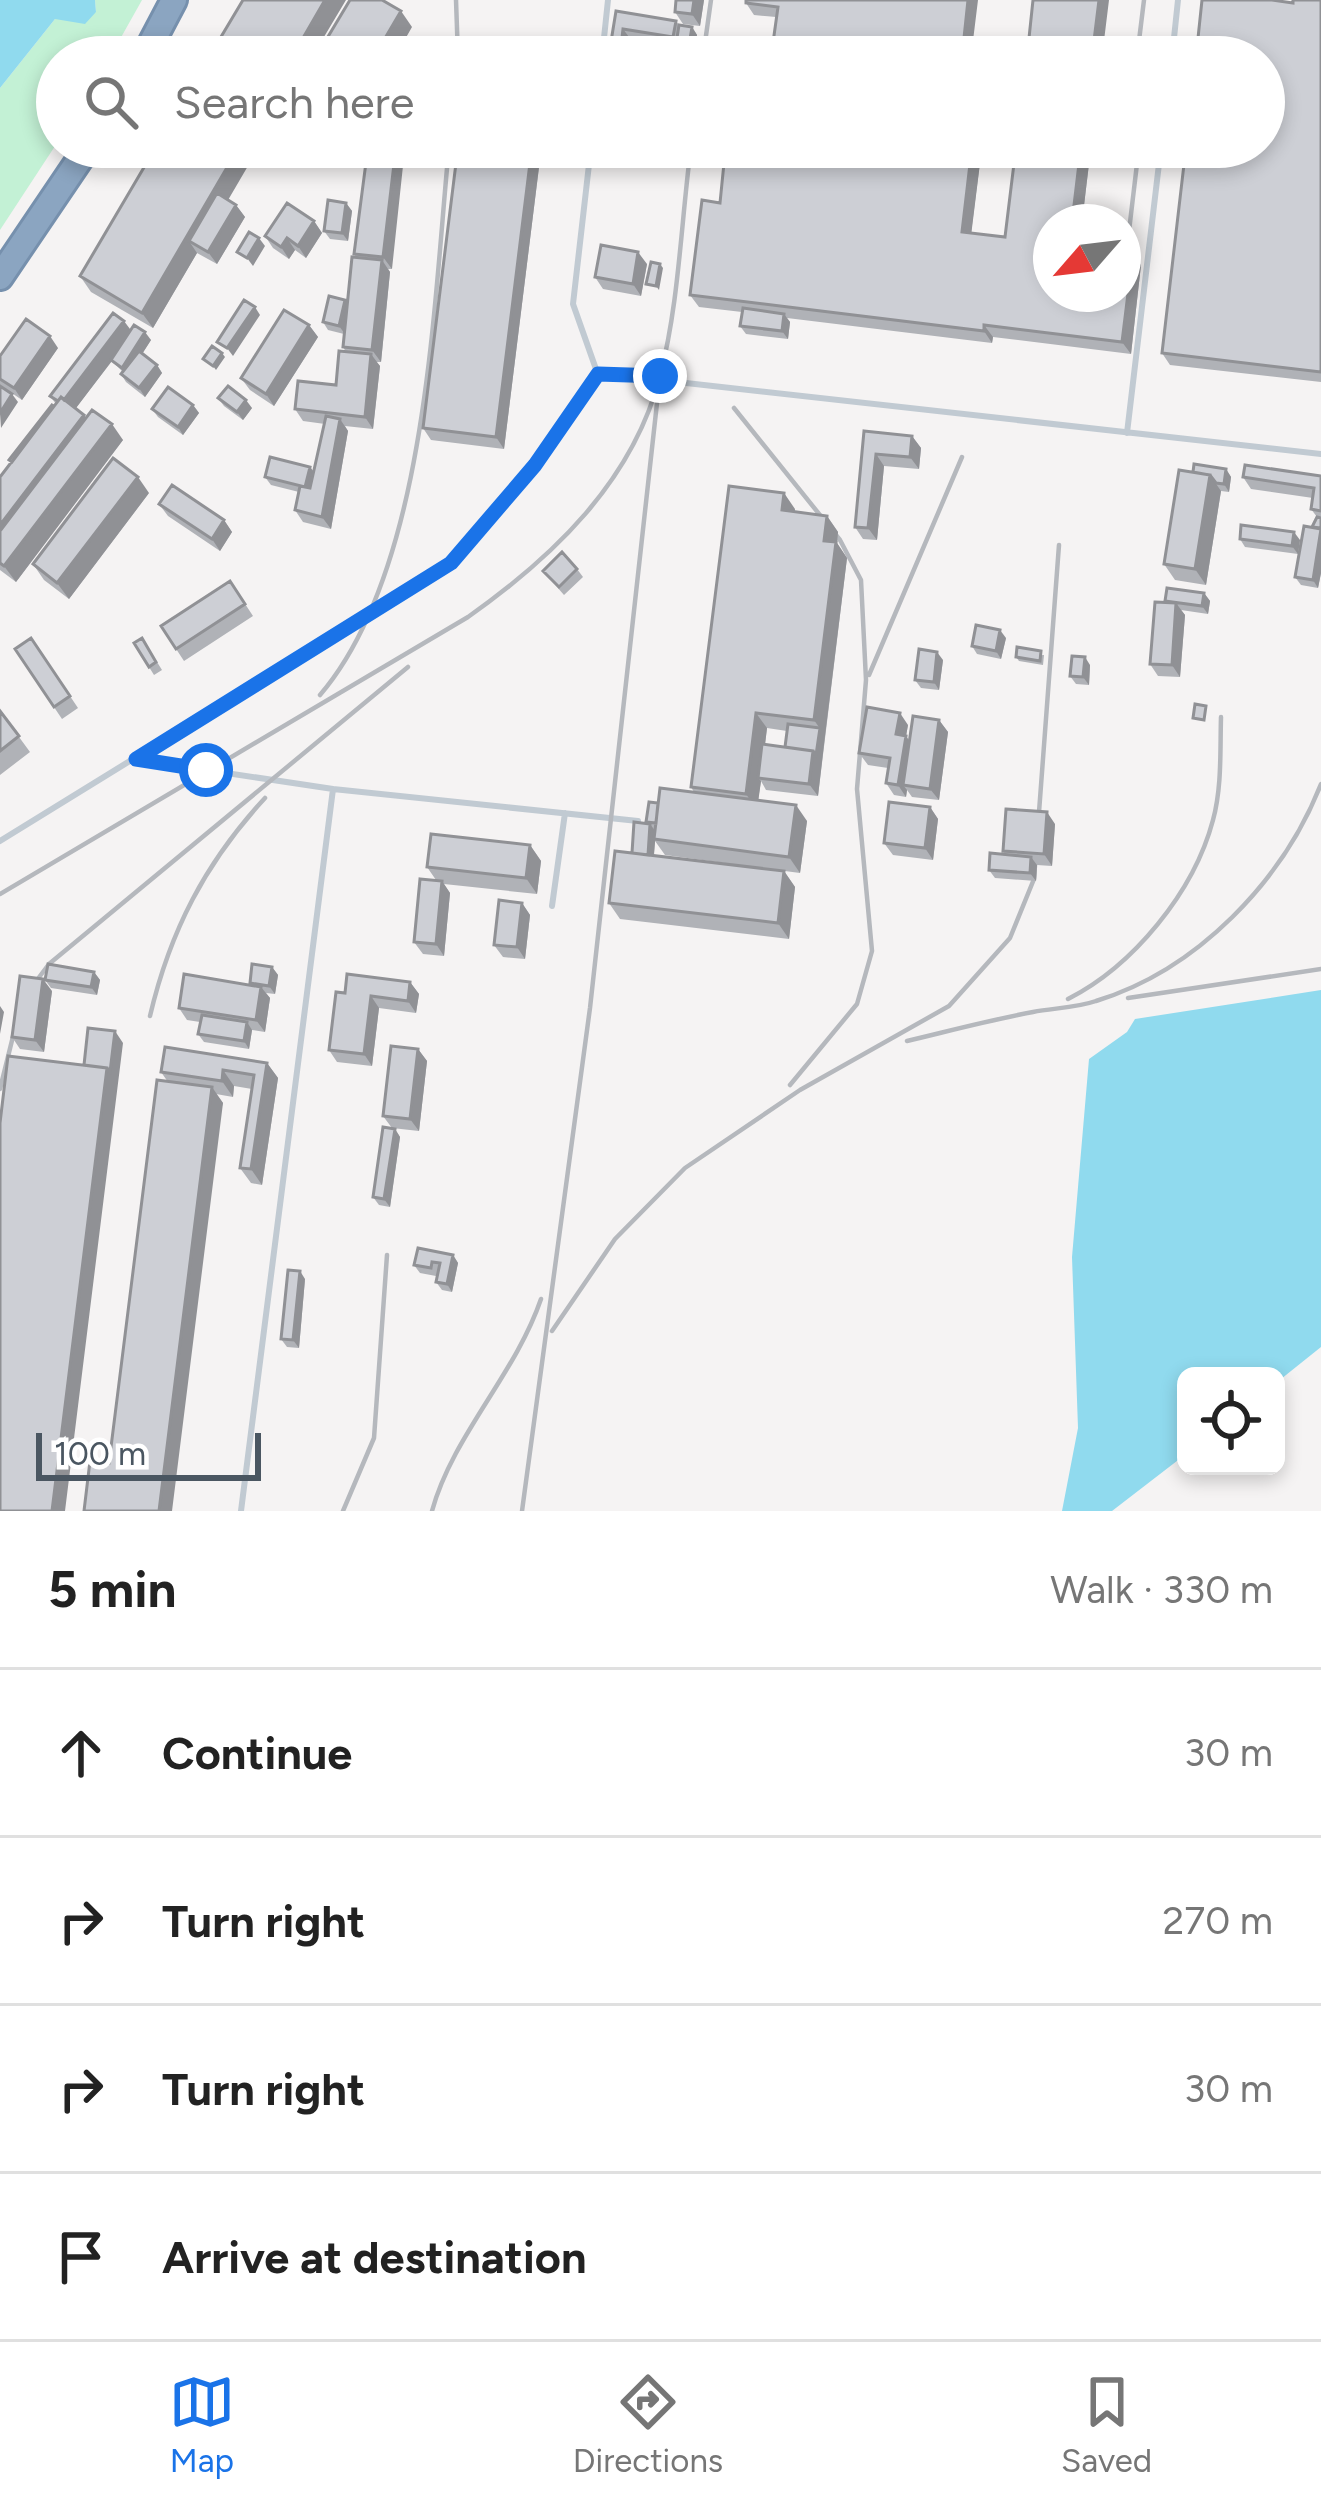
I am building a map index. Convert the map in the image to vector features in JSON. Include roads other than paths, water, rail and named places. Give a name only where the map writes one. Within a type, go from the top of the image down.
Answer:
[{"type":"highway","points":[[155,36],[174,0]]},
{"type":"highway","points":[[0,277],[74,168]]},
{"type":"lane","points":[[604,36],[608,0]]},
{"type":"lane","points":[[1174,36],[1178,0]]},
{"type":"lane","points":[[589,168],[573,304],[598,374]]},
{"type":"lane","points":[[1127,433],[1159,168]]},
{"type":"lane","points":[[598,374],[660,376],[1321,454]]},
{"type":"lane","points":[[0,841],[451,563],[535,465],[598,374]]},
{"type":"lane","points":[[136,759],[333,789],[638,821]]},
{"type":"lane","points":[[241,1511],[333,789]]},
{"type":"lane","points":[[552,905],[565,813]]},
{"type":"water","points":[[0,0],[95,0],[96,12],[85,24],[55,19],[41,36],[36,36],[36,43],[0,88]]},
{"type":"water","points":[[1321,990],[1321,1347],[1285,1376],[1285,1367],[1177,1367],[1177,1461],[1112,1511],[1062,1511],[1078,1428],[1072,1257],[1089,1059],[1127,1032],[1135,1019]]},
{"type":"railway","points":[[456,0],[457,36]]},
{"type":"railway","points":[[706,36],[711,0]]},
{"type":"railway","points":[[1140,36],[1144,0]]},
{"type":"railway","points":[[320,695],[356,642],[383,579],[404,509],[429,358],[447,168]]},
{"type":"railway","points":[[0,894],[468,617],[559,542],[610,483],[647,414],[660,376],[676,292],[689,168]]},
{"type":"railway","points":[[1132,204],[1136,168]]},
{"type":"railway","points":[[522,1511],[590,1008],[660,376]]},
{"type":"railway","points":[[734,408],[840,540],[861,580],[866,680],[857,789],[872,951],[857,1004],[790,1085]]},
{"type":"railway","points":[[869,675],[962,457]]},
{"type":"railway","points":[[552,1331],[615,1239],[685,1168],[800,1090],[949,1006],[1010,938],[1034,879],[1059,545]]},
{"type":"railway","points":[[0,1089],[22,1000],[49,964],[408,667]]},
{"type":"railway","points":[[1068,999],[1137,947],[1191,874],[1216,807],[1221,717]]},
{"type":"railway","points":[[907,1041],[1088,1003],[1168,968],[1202,944],[1260,887],[1305,820],[1321,784]]},
{"type":"railway","points":[[150,1016],[168,955],[192,900],[265,798]]},
{"type":"railway","points":[[1128,998],[1321,969]]},
{"type":"railway","points":[[343,1511],[374,1438],[387,1255]]},
{"type":"railway","points":[[432,1511],[454,1456],[516,1354],[541,1299]]}]
